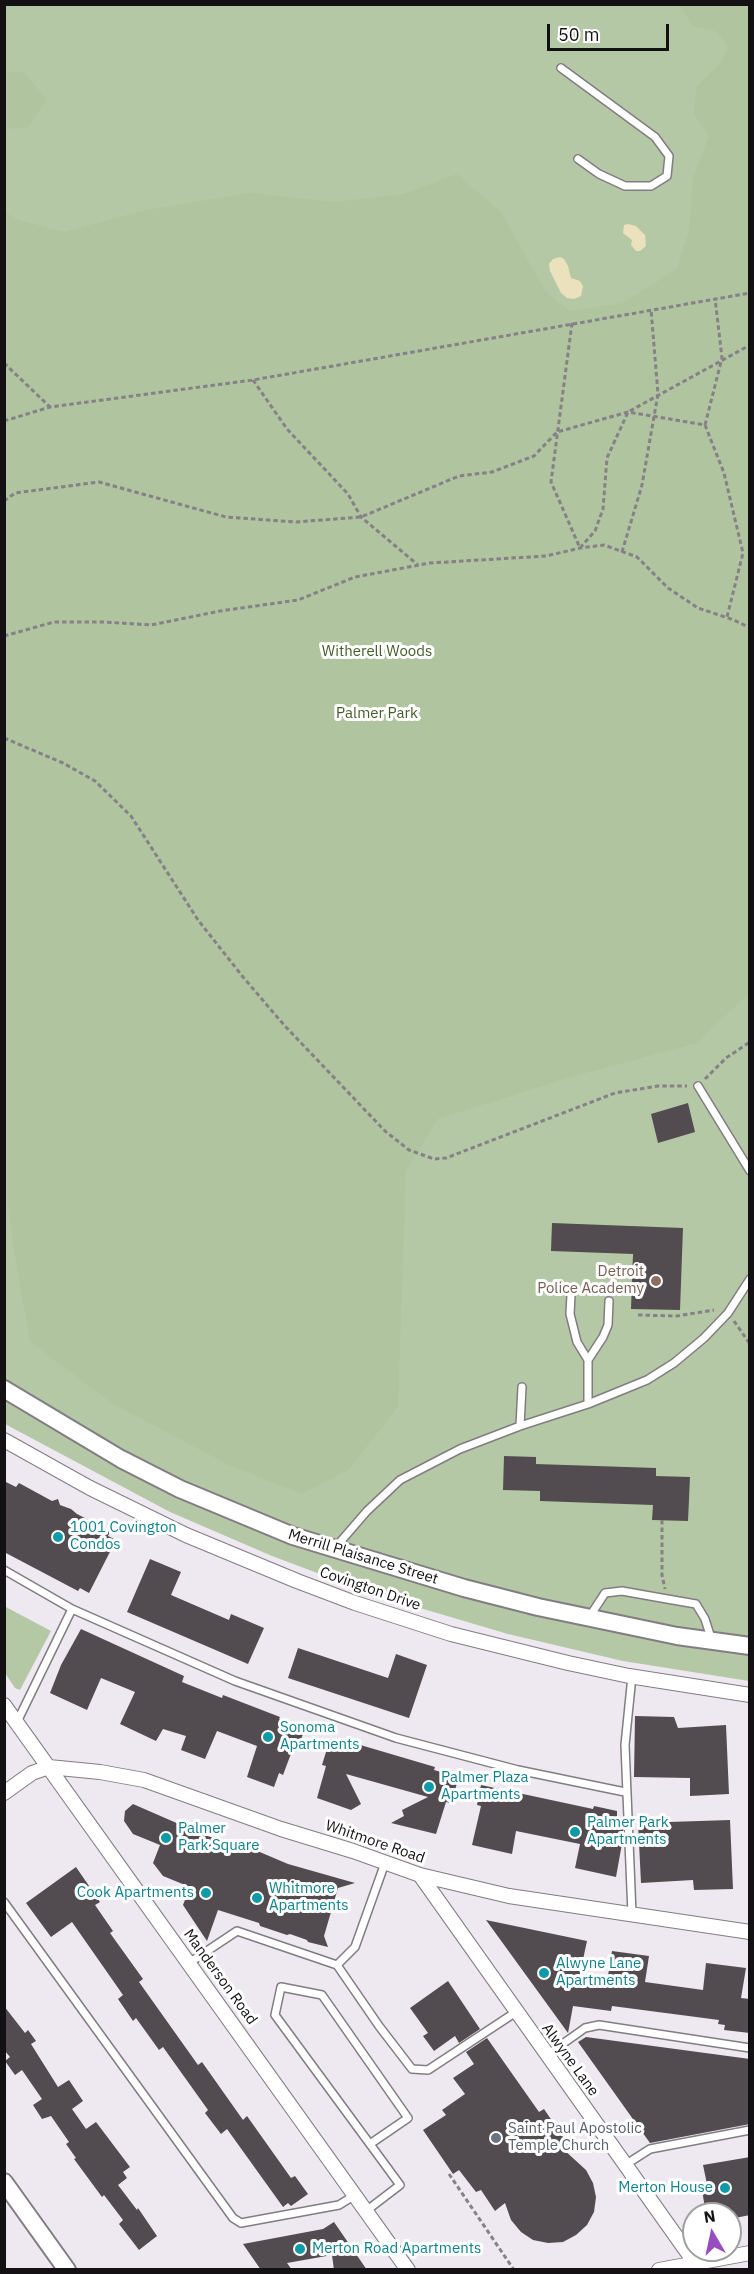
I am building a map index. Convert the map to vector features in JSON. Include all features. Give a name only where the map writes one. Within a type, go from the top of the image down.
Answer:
[{"type":"street","name":"Merrill Plaisance Street","points":[[4,1389],[121,1459],[180,1489],[283,1532],[464,1588],[589,1618],[750,1647]]},
{"type":"street","name":"Covington Drive","points":[[4,1440],[138,1513],[235,1556],[297,1581],[451,1634],[568,1663],[750,1695]]},
{"type":"street","name":"Manderson Road","points":[[4,1705],[408,2270]]},
{"type":"street","points":[[4,1793],[32,1773],[49,1767]]},
{"type":"street","name":"Whitmore Road","points":[[49,1767],[100,1772],[144,1780],[420,1875],[509,1896],[750,1932]]},
{"type":"street","name":"Alwyne Lane","points":[[420,1875],[695,2263]]},
{"type":"street","points":[[4,2182],[67,2270]]},
{"type":"street","points":[[659,2270],[750,2253]]},
{"type":"lane","points":[[561,68],[656,137],[669,156],[667,176],[651,186],[625,186],[598,174],[578,159]]},
{"type":"lane","points":[[698,1086],[750,1171]]},
{"type":"lane","points":[[335,1548],[367,1511],[400,1480],[460,1449],[588,1404],[647,1380],[665,1369],[704,1338],[728,1313],[750,1279]]},
{"type":"lane","points":[[571,1295],[570,1314],[577,1342],[588,1360],[588,1404]]},
{"type":"lane","points":[[588,1360],[608,1325],[609,1301]]},
{"type":"lane","points":[[520,1426],[522,1387]]},
{"type":"lane","points":[[4,1570],[72,1609],[235,1681],[396,1738],[518,1770],[625,1792]]},
{"type":"lane","points":[[589,1618],[605,1593],[622,1591],[696,1604],[705,1619],[711,1641]]},
{"type":"lane","points":[[17,1722],[72,1609]]},
{"type":"lane","points":[[632,1676],[625,1745],[625,1792],[632,1914]]},
{"type":"lane","points":[[337,1965],[355,1947],[385,1863]]},
{"type":"lane","points":[[4,1902],[233,2218],[241,2223],[339,2205],[355,2195]]},
{"type":"lane","points":[[189,1963],[237,1931],[337,1965],[412,2069],[428,2070],[516,2012]]},
{"type":"lane","points":[[366,2211],[400,2185],[275,2015],[281,1987],[322,1995],[408,2118],[370,2144]]},
{"type":"lane","points":[[547,2055],[585,2028],[599,2025],[750,2048]]},
{"type":"lane","points":[[625,2165],[650,2148],[750,2130]]},
{"type":"path","points":[[4,422],[50,407],[253,380],[750,293]]},
{"type":"path","points":[[715,298],[722,358],[705,425],[724,473],[743,553],[727,618]]},
{"type":"path","points":[[622,552],[642,486],[658,394],[651,309]]},
{"type":"path","points":[[572,323],[551,482],[580,548]]},
{"type":"path","points":[[4,501],[15,493],[99,482],[226,516],[296,522],[361,517],[459,476],[492,472],[534,456],[557,432],[628,412],[722,358],[750,345]]},
{"type":"path","points":[[4,363],[50,407]]},
{"type":"path","points":[[253,380],[287,429],[348,495],[361,517],[418,565]]},
{"type":"path","points":[[628,412],[705,425]]},
{"type":"path","points":[[580,548],[595,531],[603,509],[607,458],[628,412]]},
{"type":"path","points":[[4,636],[54,622],[151,625],[220,611],[298,600],[355,577],[418,565],[546,556],[604,545],[637,557],[668,588],[698,608],[750,628]]},
{"type":"path","points":[[4,738],[63,762],[95,781],[131,816],[198,920],[264,1001],[385,1131],[409,1150],[434,1158],[446,1158],[615,1093],[658,1086],[698,1086],[726,1058],[750,1042]]},
{"type":"path","points":[[638,1315],[677,1316],[722,1309],[728,1313],[750,1344]]},
{"type":"path","points":[[662,1520],[662,1575],[668,1599]]},
{"type":"path","points":[[449,2174],[514,2270]]},
{"type":"green space","name":"Witherell Woods","points":[[4,5],[749,5],[749,1681],[623,1661],[508,1634],[376,1595],[272,1556],[170,1512],[5,1424]]},
{"type":"green space","name":"Witherell Woods","points":[[679,5],[749,5],[749,993],[697,1043],[571,1077],[438,1119],[406,1171],[398,1407],[348,1470],[302,1494],[229,1465],[113,1404],[30,1342],[4,1181],[5,212],[16,219],[64,232],[146,210],[250,193],[335,202],[403,194],[457,174],[501,212],[545,291],[569,311],[623,303],[677,269],[689,229],[693,177],[709,136],[694,114],[696,87],[719,65],[729,47],[717,32],[693,26]]},
{"type":"green space","points":[[5,72],[23,72],[47,99],[28,127],[5,129]]},
{"type":"green space","points":[[4,1606],[51,1631],[20,1690],[15,1688],[5,1673]]},
{"type":"sand","points":[[624,225],[636,226],[645,235],[646,246],[640,251],[636,251],[631,245],[632,240],[623,233]]},
{"type":"sand","points":[[560,257],[568,266],[571,278],[580,281],[583,286],[581,296],[574,299],[567,298],[561,293],[549,264],[553,259]]},
{"type":"building","points":[[688,1103],[695,1132],[658,1143],[651,1114]]},
{"type":"building","name":"Detroit Police Academy","points":[[552,1223],[683,1228],[680,1310],[631,1309],[633,1254],[551,1251]]},
{"type":"building","points":[[504,1456],[536,1457],[536,1464],[656,1468],[656,1476],[690,1477],[688,1521],[652,1520],[653,1505],[540,1501],[540,1491],[503,1490]]},
{"type":"building","name":"1001 Covington Condos","points":[[4,1481],[16,1487],[19,1483],[52,1501],[58,1499],[60,1505],[110,1531],[108,1536],[116,1540],[89,1593],[80,1588],[78,1591],[4,1552]]},
{"type":"building","points":[[150,1559],[181,1572],[171,1595],[229,1620],[231,1614],[264,1628],[248,1664],[127,1612]]},
{"type":"building","points":[[81,1629],[184,1676],[182,1682],[222,1698],[223,1695],[305,1729],[296,1752],[292,1751],[283,1775],[279,1773],[274,1787],[247,1777],[257,1746],[217,1731],[205,1759],[181,1750],[186,1736],[163,1729],[156,1741],[120,1724],[135,1692],[101,1678],[87,1710],[50,1693],[61,1665]]},
{"type":"building","points":[[298,1648],[388,1678],[396,1654],[427,1665],[409,1718],[288,1678]]},
{"type":"building","points":[[635,1716],[674,1717],[678,1728],[726,1725],[729,1794],[690,1796],[690,1778],[634,1777]]},
{"type":"building","name":"Palmer Plaza Apartments","points":[[330,1739],[356,1747],[357,1744],[435,1767],[434,1770],[459,1777],[451,1803],[446,1802],[436,1834],[391,1823],[404,1816],[402,1810],[428,1797],[346,1774],[361,1804],[351,1810],[317,1798],[326,1766],[322,1765]]},
{"type":"building","name":"Palmer Park Apartments","points":[[481,1785],[593,1809],[594,1806],[617,1811],[617,1824],[623,1824],[623,1838],[616,1877],[575,1868],[580,1844],[516,1831],[512,1854],[472,1845],[481,1806],[477,1805]]},
{"type":"building","points":[[133,1804],[204,1835],[255,1850],[288,1864],[355,1883],[338,1888],[324,1936],[328,1947],[218,1910],[207,1941],[183,1905],[190,1887],[163,1876],[153,1863],[160,1845],[133,1834],[124,1821],[125,1811]]},
{"type":"building","points":[[730,1820],[733,1889],[694,1890],[693,1880],[641,1883],[638,1823]]},
{"type":"building","points":[[76,1867],[100,1902],[95,1905],[113,1931],[110,1933],[143,1979],[139,1982],[198,2065],[202,2062],[243,2120],[247,2116],[291,2178],[295,2176],[308,2194],[291,2206],[288,2203],[283,2207],[227,2129],[221,2134],[205,2113],[208,2110],[163,2047],[159,2050],[136,2018],[133,2021],[118,1999],[123,1995],[72,1922],[51,1937],[26,1903]]},
{"type":"building","points":[[486,1920],[587,1941],[579,1978],[607,1982],[612,1951],[649,1956],[645,1982],[703,1990],[706,1963],[746,1968],[741,1998],[750,1999],[750,2033],[724,2030],[725,2025],[718,2024],[719,2020],[612,2006],[611,2011],[573,2006],[568,2033]]},
{"type":"building","points":[[448,1981],[480,2029],[459,2043],[455,2036],[434,2051],[423,2036],[428,2033],[410,2008]]},
{"type":"building","points":[[4,2006],[25,2033],[28,2030],[36,2041],[31,2044],[58,2087],[69,2080],[83,2101],[72,2109],[86,2129],[96,2122],[130,2167],[123,2172],[127,2178],[118,2185],[137,2210],[138,2208],[157,2236],[139,2250],[119,2224],[123,2220],[104,2195],[102,2197],[74,2159],[76,2158],[66,2144],[69,2142],[51,2116],[42,2119],[33,2105],[42,2099],[22,2070],[15,2075],[5,2061],[10,2057],[4,2050]]},
{"type":"building","points":[[586,2037],[750,2059],[750,2124],[650,2143],[578,2042]]},
{"type":"building","name":"Saint Paul Apostolic Temple Church","points":[[487,2038],[539,2112],[544,2109],[569,2146],[563,2149],[586,2170],[593,2183],[596,2197],[594,2212],[587,2225],[576,2235],[563,2242],[548,2243],[533,2240],[521,2232],[511,2220],[505,2203],[495,2211],[481,2190],[476,2192],[459,2170],[453,2174],[423,2130],[446,2115],[442,2110],[465,2094],[453,2078],[474,2064],[466,2052]]},
{"type":"building","name":"Merton House","points":[[750,2157],[750,2215],[742,2217],[742,2202],[704,2202],[702,2190],[708,2189],[703,2165]]},
{"type":"building","name":"Merton Road Apartments","points":[[334,2222],[367,2270],[334,2270],[332,2255],[287,2263],[292,2270],[261,2270],[243,2244],[323,2229]]},
{"type":"place","name":"Detroit Police Academy","points":[[656,1281]]},
{"type":"place","name":"1001 Covington Condos","points":[[58,1537]]},
{"type":"place","name":"Sonoma Apartments","points":[[268,1737]]},
{"type":"place","name":"Palmer Plaza Apartments","points":[[429,1787]]},
{"type":"place","name":"Palmer Park Apartments","points":[[575,1832]]},
{"type":"place","name":"Palmer Park Square","points":[[166,1838]]},
{"type":"place","name":"Cook Apartments","points":[[206,1893]]},
{"type":"place","name":"Whitmore Apartments","points":[[257,1898]]},
{"type":"place","name":"Alwyne Lane Apartments","points":[[544,1973]]},
{"type":"place","name":"Saint Paul Apostolic Temple Church","points":[[496,2138]]},
{"type":"place","name":"Merton House","points":[[725,2188]]},
{"type":"place","name":"Merton Road Apartments","points":[[300,2249]]},
{"type":"park label","name":"Palmer Park","points":[[377,714]]}]
